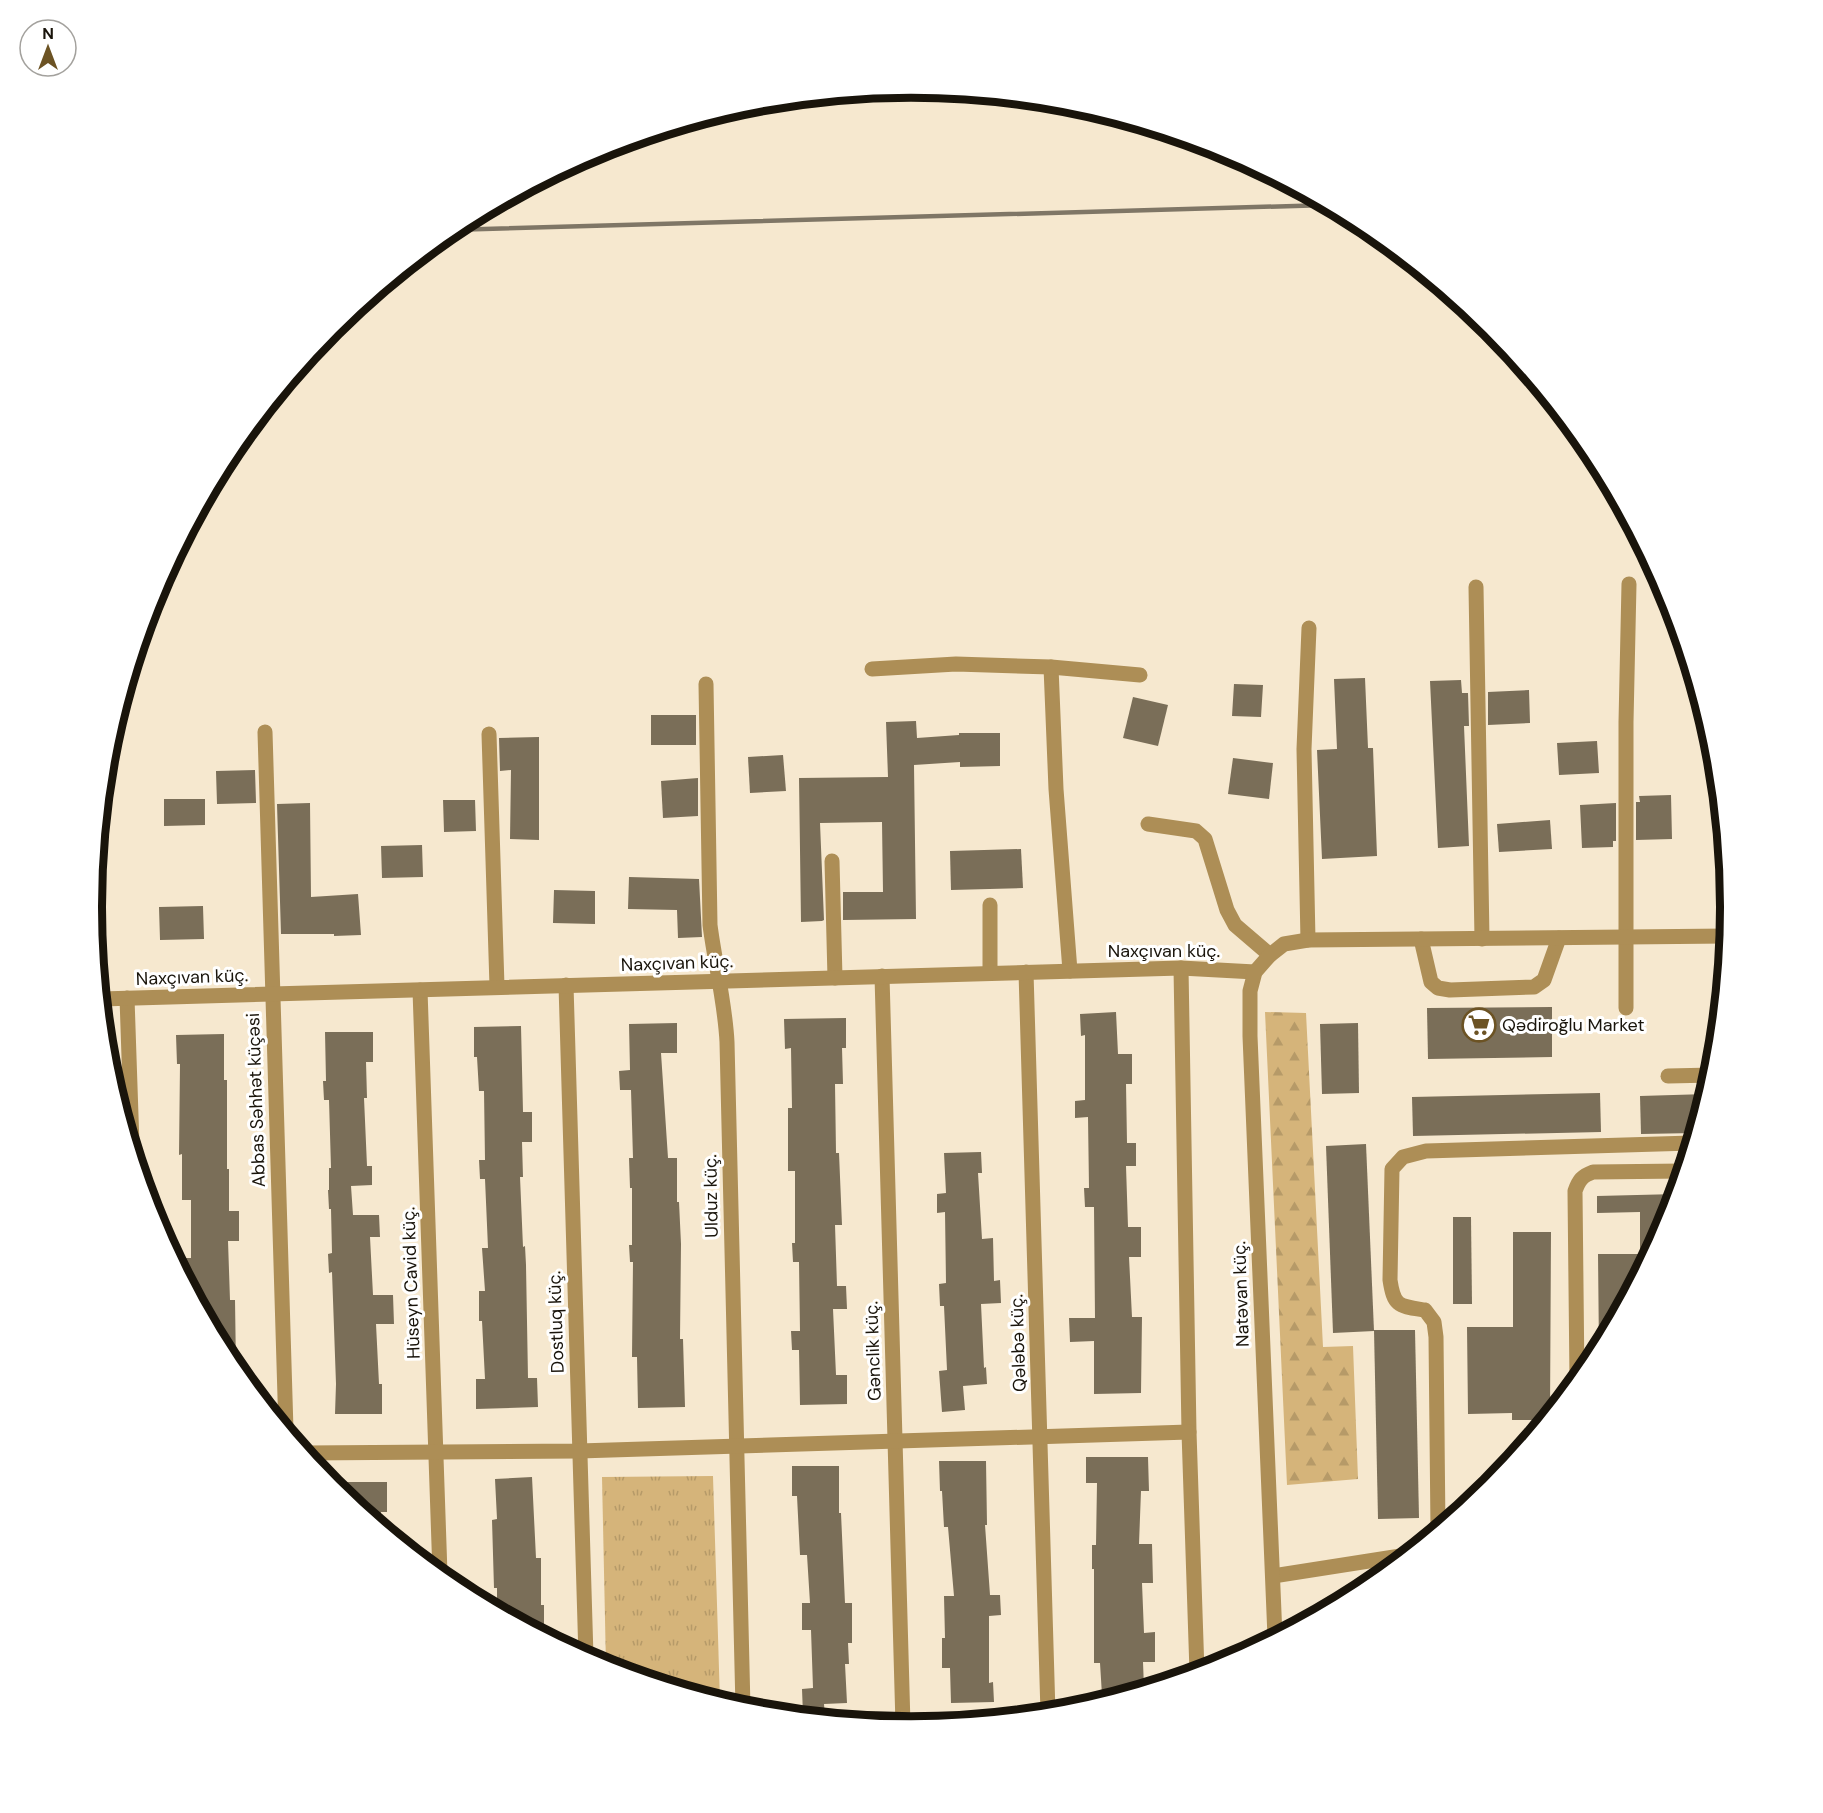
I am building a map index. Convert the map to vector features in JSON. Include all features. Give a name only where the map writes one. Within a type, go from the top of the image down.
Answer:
[{"type":"street","points":[[1626,1008],[1626,722],[1629,584]]},
{"type":"street","points":[[1476,587],[1482,939]]},
{"type":"street","points":[[1308,940],[1304,749],[1309,628]]},
{"type":"street","points":[[872,669],[956,664],[1052,667],[1140,675]]},
{"type":"street","points":[[1052,667],[1056,789],[1070,971]]},
{"type":"street","name":"Ulduz küç.","points":[[705,684],[710,925],[727,1033],[742,1697]]},
{"type":"street","name":"Abbas Səhhət küçəsi","points":[[265,732],[286,1418]]},
{"type":"street","points":[[489,734],[497,986]]},
{"type":"street","points":[[1148,824],[1196,831],[1205,839],[1227,910],[1235,925],[1270,955]]},
{"type":"street","points":[[832,861],[835,978]]},
{"type":"street","points":[[990,904],[990,974]]},
{"type":"street","points":[[1255,972],[1270,955],[1284,944],[1308,940],[1719,936]]},
{"type":"street","points":[[1421,939],[1431,982],[1438,988],[1450,990],[1534,987],[1544,980],[1558,938]]},
{"type":"street","points":[[1181,968],[1189,1432],[1197,1663]]},
{"type":"street","name":"Naxçıvan küç.","points":[[108,999],[1181,968],[1255,972]]},
{"type":"street","name":"Qələbə küç.","points":[[1026,972],[1048,1704]]},
{"type":"street","name":"Natəvan küç.","points":[[1255,972],[1250,991],[1250,1036],[1275,1629]]},
{"type":"street","name":"Gənclik küç.","points":[[882,976],[903,1716]]},
{"type":"street","name":"Dostluq küç.","points":[[566,986],[586,1647]]},
{"type":"street","name":"Hüseyn Cavid küç.","points":[[420,990],[440,1563]]},
{"type":"street","points":[[128,999],[131,1121]]},
{"type":"street","points":[[1668,1076],[1702,1075]]},
{"type":"street","points":[[1438,1521],[1435,1329],[1434,1322],[1425,1310],[1401,1306],[1392,1297],[1390,1280],[1392,1169],[1403,1157],[1426,1151],[1685,1143]]},
{"type":"street","points":[[1577,1366],[1575,1191],[1578,1182],[1584,1175],[1593,1172],[1676,1171]]},
{"type":"street","points":[[315,1453],[579,1451],[1189,1432]]},
{"type":"street","points":[[1273,1576],[1391,1558]]},
{"type":"green space","points":[[1265,1012],[1306,1013],[1323,1347],[1353,1346],[1358,1479],[1287,1485]]},
{"type":"green space","points":[[713,1476],[720,1692],[651,1673],[606,1655],[602,1477]]},
{"type":"building","points":[[1365,678],[1368,748],[1373,748],[1377,856],[1322,859],[1317,750],[1337,749],[1334,679]]},
{"type":"building","points":[[1461,680],[1462,693],[1468,693],[1469,726],[1464,726],[1469,846],[1438,848],[1430,681]]},
{"type":"building","points":[[1234,684],[1263,685],[1261,717],[1232,716]]},
{"type":"building","points":[[1529,690],[1530,723],[1488,725],[1488,692]]},
{"type":"building","points":[[1133,697],[1168,705],[1158,746],[1123,738]]},
{"type":"building","points":[[651,715],[696,715],[696,745],[651,745]]},
{"type":"building","points":[[916,721],[917,738],[959,735],[959,733],[1000,733],[1000,766],[960,767],[960,762],[914,765],[916,919],[843,920],[843,892],[883,892],[882,822],[820,823],[824,920],[801,922],[799,778],[888,777],[886,722]]},
{"type":"building","points":[[539,737],[539,840],[510,839],[511,770],[500,771],[499,738]]},
{"type":"building","points":[[1597,741],[1599,773],[1559,775],[1557,743]]},
{"type":"building","points":[[783,755],[786,791],[750,793],[748,757]]},
{"type":"building","points":[[1233,758],[1273,763],[1269,799],[1228,794]]},
{"type":"building","points":[[255,770],[256,803],[217,804],[216,771]]},
{"type":"building","points":[[698,778],[698,816],[663,818],[661,781]]},
{"type":"building","points":[[1671,795],[1672,839],[1636,840],[1636,802],[1640,802],[1639,796]]},
{"type":"building","points":[[164,799],[205,799],[205,825],[164,826]]},
{"type":"building","points":[[443,800],[475,800],[476,831],[444,832]]},
{"type":"building","points":[[310,803],[311,897],[358,894],[361,935],[281,934],[277,804]]},
{"type":"building","points":[[1616,803],[1616,841],[1613,841],[1613,847],[1582,848],[1580,805]]},
{"type":"building","points":[[1550,820],[1552,849],[1499,852],[1497,824]]},
{"type":"building","points":[[422,845],[423,877],[382,878],[381,846]]},
{"type":"building","points":[[1021,849],[1023,888],[951,890],[950,851]]},
{"type":"building","points":[[629,877],[699,879],[702,937],[678,938],[677,910],[628,909]]},
{"type":"building","points":[[554,890],[595,891],[595,924],[553,923]]},
{"type":"building","points":[[203,906],[204,939],[160,940],[159,907]]},
{"type":"building","points":[[1552,1007],[1552,1057],[1428,1059],[1427,1008]]},
{"type":"building","points":[[1116,1012],[1118,1054],[1132,1054],[1132,1084],[1126,1084],[1127,1143],[1136,1143],[1136,1166],[1126,1166],[1128,1227],[1141,1227],[1141,1257],[1129,1257],[1132,1317],[1142,1317],[1141,1393],[1094,1394],[1094,1341],[1070,1342],[1069,1318],[1095,1318],[1094,1207],[1085,1207],[1084,1188],[1089,1188],[1088,1117],[1075,1118],[1075,1101],[1085,1100],[1085,1035],[1081,1036],[1080,1014]]},
{"type":"building","points":[[846,1018],[846,1048],[842,1048],[843,1084],[835,1084],[836,1153],[839,1153],[842,1225],[835,1225],[837,1286],[846,1286],[847,1309],[833,1309],[836,1375],[847,1375],[847,1404],[800,1405],[799,1350],[792,1350],[791,1331],[800,1331],[799,1262],[793,1262],[795,1171],[788,1171],[788,1108],[792,1108],[791,1048],[785,1049],[784,1019]]},
{"type":"building","points":[[677,1023],[677,1053],[661,1053],[668,1158],[677,1158],[677,1202],[679,1202],[681,1244],[680,1339],[683,1339],[685,1407],[638,1408],[637,1357],[632,1357],[633,1262],[630,1262],[629,1245],[632,1245],[632,1188],[630,1188],[629,1158],[633,1158],[631,1090],[620,1090],[619,1071],[630,1070],[629,1024]]},
{"type":"building","points":[[1358,1023],[1359,1093],[1322,1094],[1320,1024]]},
{"type":"building","points":[[521,1026],[523,1112],[532,1112],[532,1142],[522,1142],[523,1177],[520,1177],[526,1265],[528,1378],[537,1378],[538,1407],[476,1409],[476,1379],[485,1379],[482,1321],[479,1321],[479,1291],[485,1291],[482,1248],[488,1248],[485,1179],[480,1179],[479,1160],[485,1160],[484,1091],[479,1091],[477,1057],[474,1057],[474,1027]]},
{"type":"building","points":[[325,1032],[373,1032],[373,1062],[366,1062],[367,1098],[364,1098],[367,1166],[372,1166],[372,1185],[351,1186],[353,1215],[379,1215],[380,1237],[370,1237],[373,1295],[393,1295],[394,1324],[376,1324],[379,1384],[382,1384],[382,1414],[335,1414],[332,1272],[329,1273],[328,1254],[332,1253],[328,1190],[329,1168],[331,1168],[329,1100],[324,1100],[323,1081],[326,1081]]},
{"type":"building","points":[[224,1034],[229,1211],[239,1211],[239,1241],[228,1241],[230,1300],[235,1300],[236,1351],[186,1264],[186,1258],[191,1258],[191,1200],[182,1200],[182,1154],[179,1155],[180,1064],[177,1064],[176,1035]]},
{"type":"building","points":[[1600,1093],[1601,1132],[1413,1136],[1412,1097]]},
{"type":"building","points":[[1698,1094],[1688,1133],[1641,1134],[1640,1096]]},
{"type":"building","points":[[1366,1144],[1374,1331],[1333,1333],[1326,1146]]},
{"type":"building","points":[[981,1152],[982,1173],[978,1173],[982,1239],[993,1238],[994,1281],[1000,1280],[1001,1303],[981,1304],[987,1384],[963,1386],[965,1410],[942,1412],[939,1371],[947,1370],[944,1306],[940,1306],[939,1284],[946,1283],[945,1212],[937,1213],[937,1194],[946,1193],[944,1153]]},
{"type":"building","points":[[1667,1194],[1637,1264],[1599,1332],[1598,1254],[1640,1254],[1640,1212],[1597,1213],[1597,1196]]},
{"type":"building","points":[[1453,1217],[1471,1217],[1472,1304],[1453,1304]]},
{"type":"building","points":[[1513,1232],[1551,1232],[1550,1403],[1536,1420],[1512,1420],[1512,1413],[1468,1414],[1467,1327],[1513,1327]]},
{"type":"building","points":[[1374,1330],[1415,1330],[1419,1518],[1378,1519]]},
{"type":"building","points":[[1086,1457],[1148,1457],[1149,1491],[1141,1491],[1139,1544],[1152,1544],[1153,1583],[1142,1583],[1144,1633],[1155,1632],[1155,1662],[1143,1662],[1144,1681],[1102,1692],[1100,1663],[1094,1663],[1092,1545],[1096,1545],[1097,1483],[1086,1483]]},
{"type":"building","points":[[939,1461],[986,1461],[987,1525],[985,1525],[990,1595],[1000,1595],[1001,1615],[989,1616],[989,1683],[993,1682],[994,1702],[951,1703],[950,1668],[942,1668],[942,1638],[945,1638],[944,1596],[954,1596],[948,1527],[944,1527],[942,1491],[940,1491]]},
{"type":"building","points":[[792,1466],[839,1466],[839,1513],[841,1513],[845,1603],[852,1603],[852,1643],[848,1643],[849,1664],[845,1664],[847,1703],[824,1704],[825,1711],[803,1708],[802,1689],[813,1688],[811,1630],[802,1630],[802,1603],[810,1603],[807,1555],[800,1555],[797,1496],[792,1496]]},
{"type":"building","points":[[532,1477],[536,1558],[541,1558],[541,1605],[544,1605],[544,1627],[497,1601],[497,1588],[494,1588],[492,1520],[497,1519],[495,1479]]},
{"type":"building","points":[[342,1482],[387,1482],[387,1512],[381,1512],[381,1517]]},
{"type":"railway","points":[[469,229],[1315,205]]},
{"type":"place","name":"Qədiroğlu Market","points":[[1479,1025]]}]
